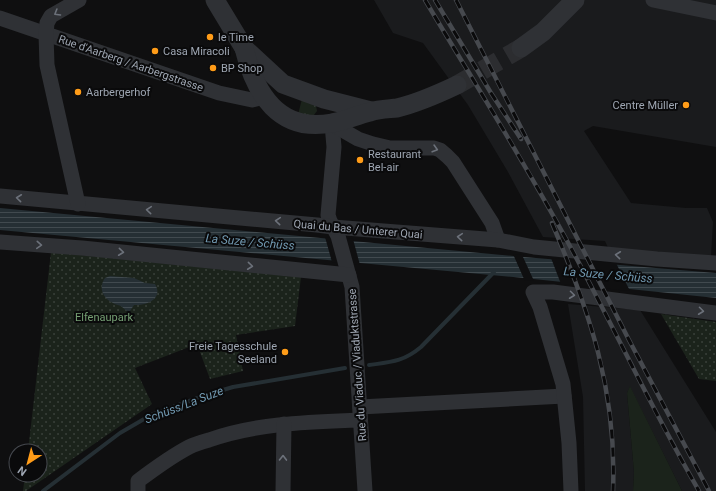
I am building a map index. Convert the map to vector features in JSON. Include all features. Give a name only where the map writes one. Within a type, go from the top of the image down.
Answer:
[{"type":"street","points":[[78,204],[47,64],[46,34],[47,23],[51,16],[79,0]]},
{"type":"street","points":[[215,0],[244,48],[252,77],[264,97],[271,107],[277,112],[300,124],[332,124],[372,111],[397,108],[457,85]]},
{"type":"street","points":[[521,48],[543,32],[575,0]]},
{"type":"street","points":[[653,0],[716,13]]},
{"type":"street","name":"Rue d'Aarberg / Aarbergstrasse","points":[[0,18],[219,93],[252,100],[264,97]]},
{"type":"street","points":[[244,48],[283,84],[324,99],[372,111]]},
{"type":"street","points":[[264,97],[283,84]]},
{"type":"street","points":[[324,99],[332,124],[358,139],[390,148],[426,147],[440,150],[452,162],[492,223],[498,240]]},
{"type":"street","name":"Rue du Viaduc / Viaduktstrasse","points":[[332,124],[334,147],[328,215],[335,232],[352,288],[365,491]]},
{"type":"street","name":"Quai du Bas / Unterer Quai","points":[[0,196],[317,225],[335,232],[498,240],[534,247],[716,263]]},
{"type":"street","points":[[0,242],[82,248],[327,273],[348,272]]},
{"type":"street","points":[[571,491],[569,443],[563,384],[540,307],[533,292],[553,292],[716,313]]},
{"type":"street","points":[[138,491],[138,481],[164,461],[190,447],[220,436],[252,429],[360,414],[564,396]]},
{"type":"street","points":[[283,491],[284,424]]},
{"type":"shaded area","points":[[374,0],[716,0],[716,147],[593,126],[584,131],[631,203],[686,208],[707,208],[713,222],[711,257],[609,250],[605,241],[543,237],[508,172],[468,105],[423,43],[393,33]]},
{"type":"shaded area","points":[[568,304],[640,310],[716,432],[716,491],[682,491],[630,387],[627,393],[634,472],[633,491],[585,491],[583,397]]},
{"type":"green space","points":[[302,99],[316,106],[317,111],[313,116],[298,115]]},
{"type":"green space","name":"Elfenaupark","points":[[51,252],[301,277],[295,326],[236,335],[243,371],[210,379],[197,344],[135,368],[152,404],[48,476],[48,443],[29,443]]},
{"type":"green space","points":[[661,314],[716,322],[716,381],[699,379]]},
{"type":"green space","points":[[630,386],[682,491],[633,491],[634,472],[627,393]]},
{"type":"green space","name":"Elfenaupark","points":[[24,483],[38,483],[26,491],[23,491]]},
{"type":"water","points":[[0,208],[524,257],[716,273],[716,298],[524,278],[0,230]]},
{"type":"water","points":[[110,276],[134,278],[145,283],[155,284],[157,294],[155,298],[148,303],[134,305],[130,311],[127,311],[121,306],[109,301],[104,296],[102,285],[105,278]]},
{"type":"pier","points":[[325,237],[353,239],[360,265],[332,262]]},
{"type":"pier","points":[[513,254],[524,255],[523,257],[534,281],[524,280]]},
{"type":"pier","points":[[551,258],[616,263],[630,291],[561,284]]},
{"type":"waterway","name":"La Suze / Schüss","points":[[369,365],[384,363],[408,356],[421,347],[494,272]]},
{"type":"waterway","name":"Schüss/La Suze","points":[[43,491],[120,433],[151,415],[233,387],[345,368]]},
{"type":"tunnel","points":[[457,85],[521,48]]},
{"type":"railway","points":[[425,0],[514,147],[548,207],[582,269],[681,460],[699,491]]},
{"type":"railway","points":[[435,0],[491,93],[521,139]]},
{"type":"railway","points":[[456,0],[629,340],[709,491]]},
{"type":"railway","points":[[552,223],[578,289],[598,353],[610,420],[613,454],[613,491]]},
{"type":"place","name":"le Time","points":[[210,37]]},
{"type":"place","name":"Casa Miracoli","points":[[155,51]]},
{"type":"place","name":"BP Shop","points":[[213,68]]},
{"type":"place","name":"Aarbergerhof","points":[[78,92]]},
{"type":"place","name":"Centre Müller","points":[[686,105]]},
{"type":"place","name":"Restaurant Bel-air","points":[[360,160]]},
{"type":"place","name":"Freie Tagesschule Seeland","points":[[285,352]]}]
